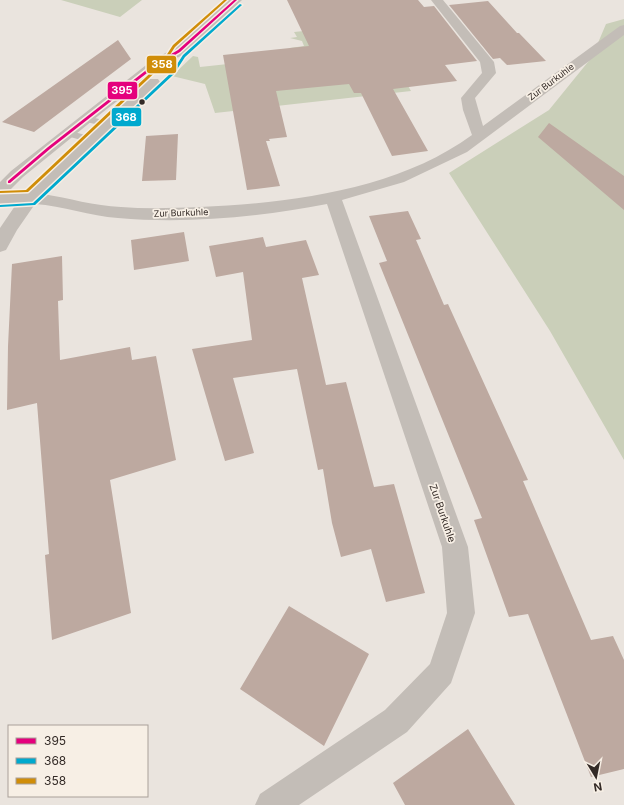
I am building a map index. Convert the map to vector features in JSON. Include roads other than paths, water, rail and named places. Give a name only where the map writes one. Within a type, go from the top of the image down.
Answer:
[{"type":"street","points":[[30,198],[3,184],[155,65],[179,51],[236,0]]},
{"type":"street","points":[[437,0],[486,62],[490,73],[484,82],[473,90],[468,98],[470,110],[480,137]]},
{"type":"street","name":"Zur Burkuhle","points":[[0,199],[30,198],[110,212],[151,214],[230,212],[283,207],[333,198],[392,181],[428,166],[462,149],[480,137],[565,71],[624,29]]},
{"type":"street","points":[[0,246],[8,226],[30,198],[52,175],[92,140],[168,68],[179,51]]},
{"type":"street","name":"Zur Burkuhle","points":[[271,805],[396,722],[441,673],[461,613],[455,547],[333,198]]},
{"type":"lane","points":[[113,97],[132,102]]},
{"type":"lane","points":[[86,119],[108,124]]},
{"type":"lane","points":[[67,133],[92,140]]}]
